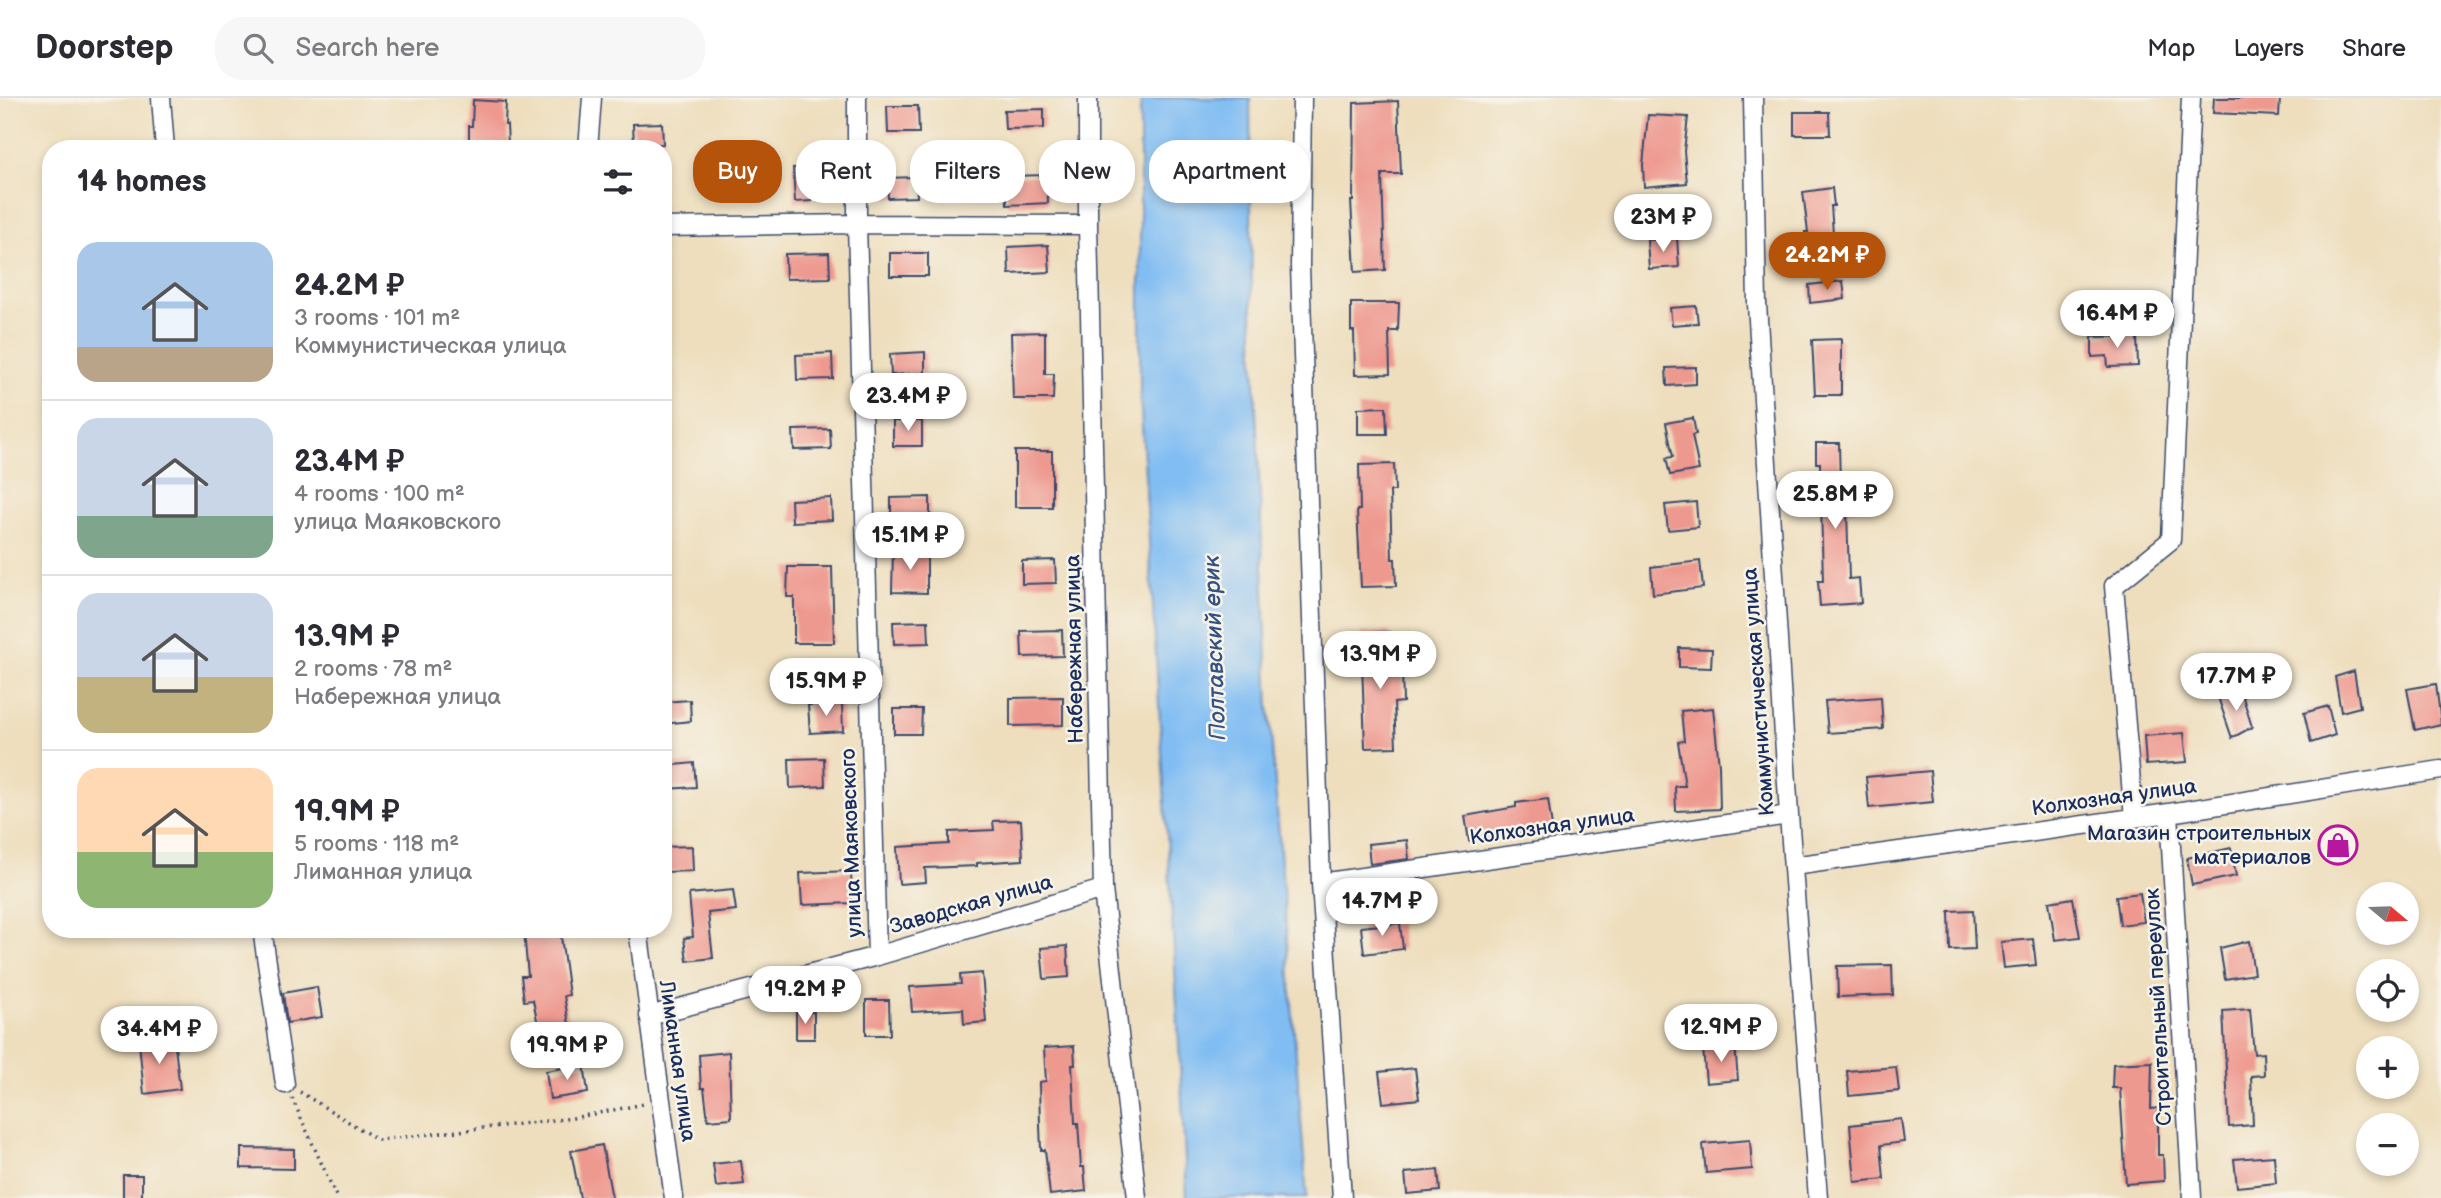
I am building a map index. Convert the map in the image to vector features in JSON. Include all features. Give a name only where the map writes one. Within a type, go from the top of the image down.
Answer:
[{"type":"street","points":[[161,98],[164,140]]},
{"type":"street","points":[[589,140],[592,98]]},
{"type":"street","name":"улица Маяковского","points":[[857,98],[857,224],[877,956]]},
{"type":"street","name":"Набережная улица","points":[[1088,98],[1088,225],[1102,889],[1137,1198]]},
{"type":"street","points":[[1302,98],[1300,266],[1321,883],[1342,1198]]},
{"type":"street","name":"Коммунистическая улица","points":[[1753,98],[1757,304],[1789,816],[1818,1198]]},
{"type":"street","points":[[2134,818],[2114,586],[2171,540],[2191,98]]},
{"type":"street","points":[[672,227],[1088,225]]},
{"type":"street","name":"Колхозная улица","points":[[1793,866],[2169,813],[2441,770]]},
{"type":"street","name":"Строительный переулок","points":[[2169,813],[2192,1198]]},
{"type":"street","name":"Колхозная улица","points":[[1321,883],[1789,816]]},
{"type":"street","name":"Заводская улица","points":[[649,1016],[877,956],[1102,889]]},
{"type":"street","points":[[263,938],[285,1084]]},
{"type":"street","name":"Лиманная улица","points":[[639,938],[674,1198]]},
{"type":"path","points":[[285,1084],[378,1140],[573,1118],[661,1101]]},
{"type":"path","points":[[285,1084],[337,1198]]},
{"type":"water","name":"Полтавский ерик","points":[[1142,98],[1250,98],[1250,140],[1149,140],[1149,203],[1251,203],[1252,312],[1269,706],[1307,1198],[1187,1198],[1140,394]]},
{"type":"building","points":[[2214,98],[2280,98],[2279,116],[2213,113]]},
{"type":"building","points":[[473,100],[506,102],[508,140],[469,140],[469,126],[472,126]]},
{"type":"building","points":[[1398,101],[1401,174],[1382,174],[1385,270],[1355,272],[1351,201],[1354,103]]},
{"type":"building","points":[[887,106],[918,106],[919,133],[888,133]]},
{"type":"building","points":[[1044,109],[1044,128],[1005,129],[1004,110]]},
{"type":"building","points":[[1794,112],[1829,112],[1830,135],[1794,135]]},
{"type":"building","points":[[1648,115],[1688,117],[1684,151],[1687,183],[1644,187],[1643,165]]},
{"type":"building","points":[[662,123],[663,140],[634,140],[633,124]]},
{"type":"building","points":[[793,168],[796,168],[796,202],[795,202]]},
{"type":"building","points":[[1039,175],[1039,203],[1048,203],[1007,205],[1025,203],[1025,176]]},
{"type":"building","points":[[910,177],[910,197],[896,198],[896,178]]},
{"type":"building","points":[[1832,188],[1834,247],[1806,249],[1805,232],[1808,232],[1803,192]]},
{"type":"building","points":[[1677,238],[1679,267],[1649,269],[1647,240]]},
{"type":"building","points":[[1048,245],[1050,272],[1009,274],[1008,247]]},
{"type":"building","points":[[829,253],[830,278],[786,279],[785,254]]},
{"type":"building","points":[[890,253],[928,253],[928,276],[890,276]]},
{"type":"building","points":[[1843,281],[1845,299],[1810,303],[1809,285]]},
{"type":"building","points":[[1351,303],[1399,303],[1398,331],[1389,331],[1390,374],[1355,375]]},
{"type":"building","points":[[1696,306],[1698,323],[1672,325],[1670,308]]},
{"type":"building","points":[[1045,332],[1045,374],[1054,374],[1053,399],[1013,399],[1011,333]]},
{"type":"building","points":[[2137,336],[2138,366],[2108,367],[2107,356],[2092,357],[2092,337]]},
{"type":"building","points":[[1841,339],[1841,395],[1815,395],[1812,340]]},
{"type":"building","points":[[925,352],[925,373],[891,375],[890,354]]},
{"type":"building","points":[[832,353],[833,379],[797,380],[796,355]]},
{"type":"building","points":[[1696,367],[1696,384],[1667,386],[1666,368]]},
{"type":"building","points":[[1386,407],[1387,434],[1358,434],[1358,408]]},
{"type":"building","points":[[1693,418],[1696,434],[1692,435],[1699,470],[1670,475],[1666,458],[1673,457],[1666,423]]},
{"type":"building","points":[[893,421],[922,421],[922,446],[893,446]]},
{"type":"building","points":[[830,429],[831,449],[794,450],[793,430]]},
{"type":"building","points":[[1816,443],[1839,443],[1840,485],[1854,485],[1854,510],[1847,510],[1849,579],[1859,578],[1861,603],[1820,606],[1818,581],[1823,581],[1820,463],[1816,463]]},
{"type":"building","points":[[1015,451],[1052,451],[1052,507],[1015,507]]},
{"type":"building","points":[[1394,464],[1395,491],[1390,491],[1392,559],[1395,559],[1396,586],[1361,587],[1357,510],[1360,510],[1359,465]]},
{"type":"building","points":[[930,497],[930,518],[891,518],[891,498]]},
{"type":"building","points":[[831,498],[832,520],[792,522],[791,500]]},
{"type":"building","points":[[1696,502],[1698,527],[1668,530],[1665,505]]},
{"type":"building","points":[[893,551],[927,551],[927,593],[892,592]]},
{"type":"building","points":[[1055,560],[1056,583],[1022,584],[1022,561]]},
{"type":"building","points":[[1700,561],[1703,588],[1653,594],[1651,567]]},
{"type":"building","points":[[788,567],[832,567],[834,643],[794,643],[794,597],[787,597]]},
{"type":"building","points":[[928,621],[929,643],[894,644],[893,622]]},
{"type":"building","points":[[1062,630],[1063,656],[1022,657],[1021,631]]},
{"type":"building","points":[[1390,632],[1390,672],[1402,671],[1403,702],[1394,703],[1396,747],[1365,748],[1361,633]]},
{"type":"building","points":[[1679,648],[1712,649],[1711,668],[1679,667]]},
{"type":"building","points":[[2354,671],[2360,707],[2341,712],[2335,677]]},
{"type":"building","points":[[2436,684],[2441,724],[2415,730],[2407,689]]},
{"type":"building","points":[[2240,688],[2252,727],[2232,738],[2219,700]]},
{"type":"building","points":[[1063,697],[1063,725],[1010,726],[1010,698]]},
{"type":"building","points":[[1881,697],[1883,729],[1828,733],[1825,701]]},
{"type":"building","points":[[690,700],[691,721],[672,723],[672,701]]},
{"type":"building","points":[[842,703],[843,731],[810,733],[808,705]]},
{"type":"building","points":[[2328,706],[2335,735],[2311,743],[2304,713]]},
{"type":"building","points":[[1713,708],[1720,809],[1676,811],[1675,786],[1685,786],[1678,742],[1684,741],[1681,711]]},
{"type":"building","points":[[894,709],[922,709],[921,734],[894,734]]},
{"type":"building","points":[[2184,733],[2187,762],[2146,765],[2144,736]]},
{"type":"building","points":[[824,758],[825,786],[790,788],[789,759]]},
{"type":"building","points":[[694,763],[696,787],[672,789],[672,765]]},
{"type":"building","points":[[1930,771],[1933,802],[1869,808],[1866,777]]},
{"type":"building","points":[[1548,799],[1552,827],[1469,841],[1465,816],[1516,807],[1516,803]]},
{"type":"building","points":[[1021,820],[1023,860],[977,863],[977,866],[925,868],[926,882],[899,884],[897,847],[949,844],[949,832],[994,830],[993,821]]},
{"type":"building","points":[[1407,840],[1409,859],[1370,864],[1368,844]]},
{"type":"building","points":[[692,846],[693,871],[672,872],[672,847]]},
{"type":"building","points":[[2231,848],[2236,876],[2192,885],[2187,858]]},
{"type":"building","points":[[851,871],[852,903],[802,905],[800,873]]},
{"type":"building","points":[[733,890],[736,910],[708,913],[713,958],[687,961],[684,938],[693,937],[689,894]]},
{"type":"building","points":[[2140,893],[2144,922],[2120,925],[2116,896]]},
{"type":"building","points":[[2073,898],[2080,937],[2055,940],[2049,902]]},
{"type":"building","points":[[1973,910],[1975,949],[1950,950],[1949,911]]},
{"type":"building","points":[[1400,923],[1403,949],[1364,954],[1361,927]]},
{"type":"building","points":[[525,938],[561,938],[569,995],[564,996],[570,1030],[540,1035],[533,1000],[524,1001],[521,976],[528,976]]},
{"type":"building","points":[[2033,939],[2036,965],[2004,968],[2001,942]]},
{"type":"building","points":[[2249,941],[2254,974],[2225,979],[2220,948]]},
{"type":"building","points":[[1067,946],[1069,977],[1044,979],[1041,948]]},
{"type":"building","points":[[1892,965],[1893,995],[1838,997],[1837,966]]},
{"type":"building","points":[[982,973],[986,1022],[964,1024],[963,1009],[912,1012],[910,987],[961,984],[960,975]]},
{"type":"building","points":[[317,987],[322,1017],[287,1023],[283,993]]},
{"type":"building","points":[[866,1000],[889,1000],[890,1035],[866,1035]]},
{"type":"building","points":[[2250,1009],[2254,1054],[2263,1053],[2264,1075],[2251,1076],[2253,1125],[2229,1127],[2223,1011]]},
{"type":"building","points":[[796,1012],[814,1012],[814,1039],[796,1039]]},
{"type":"building","points":[[174,1038],[180,1089],[144,1094],[139,1042]]},
{"type":"building","points":[[1735,1045],[1738,1080],[1706,1083],[1703,1048]]},
{"type":"building","points":[[1074,1046],[1075,1065],[1072,1065],[1075,1123],[1078,1123],[1081,1167],[1084,1167],[1086,1191],[1050,1195],[1045,1150],[1041,1150],[1040,1126],[1039,1082],[1046,1081],[1044,1048]]},
{"type":"building","points":[[729,1052],[731,1118],[708,1120],[704,1088],[701,1088],[699,1055]]},
{"type":"building","points":[[2152,1062],[2151,1109],[2158,1108],[2158,1155],[2163,1155],[2164,1181],[2126,1184],[2120,1088],[2112,1088],[2113,1064]]},
{"type":"building","points":[[584,1064],[588,1093],[550,1099],[546,1071]]},
{"type":"building","points":[[1896,1067],[1899,1091],[1849,1096],[1847,1071]]},
{"type":"building","points":[[1415,1068],[1419,1099],[1383,1103],[1379,1072]]},
{"type":"building","points":[[1901,1119],[1904,1142],[1881,1145],[1884,1179],[1855,1182],[1850,1125]]},
{"type":"building","points":[[1750,1140],[1752,1169],[1706,1173],[1703,1144]]},
{"type":"building","points":[[602,1145],[612,1198],[580,1198],[571,1151]]},
{"type":"building","points":[[241,1148],[294,1149],[294,1169],[241,1168]]},
{"type":"building","points":[[2274,1156],[2276,1183],[2237,1187],[2234,1159]]},
{"type":"building","points":[[741,1161],[744,1184],[716,1187],[713,1164]]},
{"type":"building","points":[[1438,1170],[1440,1191],[1407,1194],[1405,1173]]},
{"type":"building","points":[[123,1175],[142,1175],[142,1198],[123,1198]]},
{"type":"place","name":"Магазин строительных материалов","points":[[2338,845]]}]
